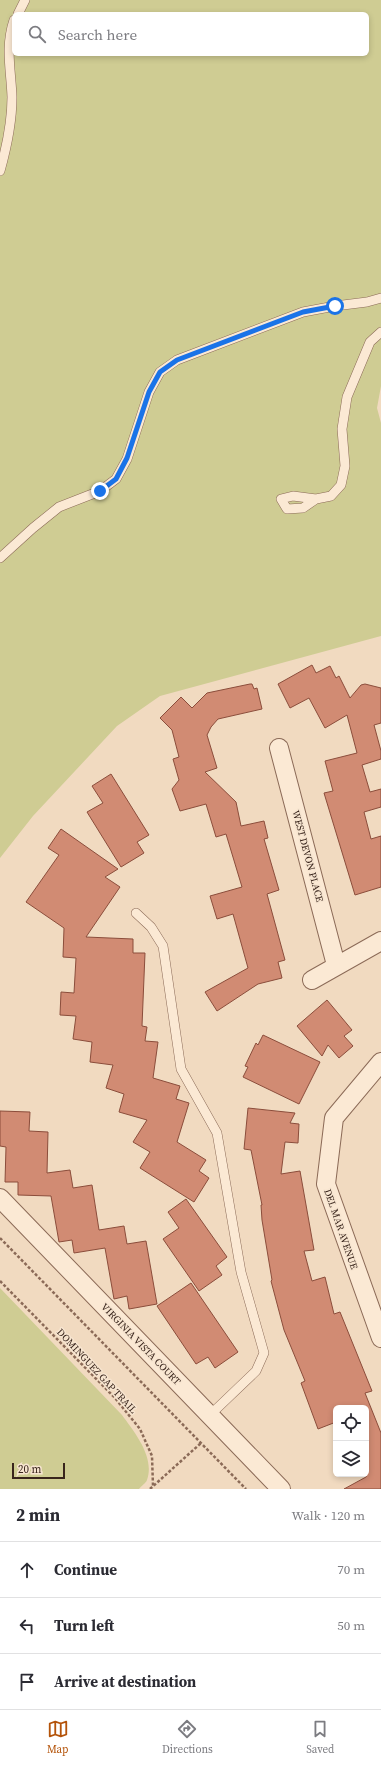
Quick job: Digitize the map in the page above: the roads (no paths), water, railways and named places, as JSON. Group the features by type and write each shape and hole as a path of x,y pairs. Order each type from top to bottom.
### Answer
{"street":[{"name":"WEST DEVON PLACE","path":"279,748 336,965"},
{"path":"312,980 336,965 381,941"},
{"name":"DEL MAR AVENUE","path":"381,1062 334,1118 326,1184 381,1338"},
{"name":"VIRGINIA VISTA COURT","path":"0,1198 281,1489"}],"lane":[{"path":"19,12 25,0"},
{"path":"0,171 10,131 12,97 8,45 12,28"},
{"path":"0,558 33,528 60,508 100,491 116,479 127,458 149,392 160,372 177,360 303,312 367,302 381,298"},
{"path":"316,499 331,496 341,485 345,466 342,429 347,397 370,342 381,332"},
{"path":"136,913 151,927 163,946 181,1069 217,1133 241,1272 264,1353 256,1371 210,1416"}]}
